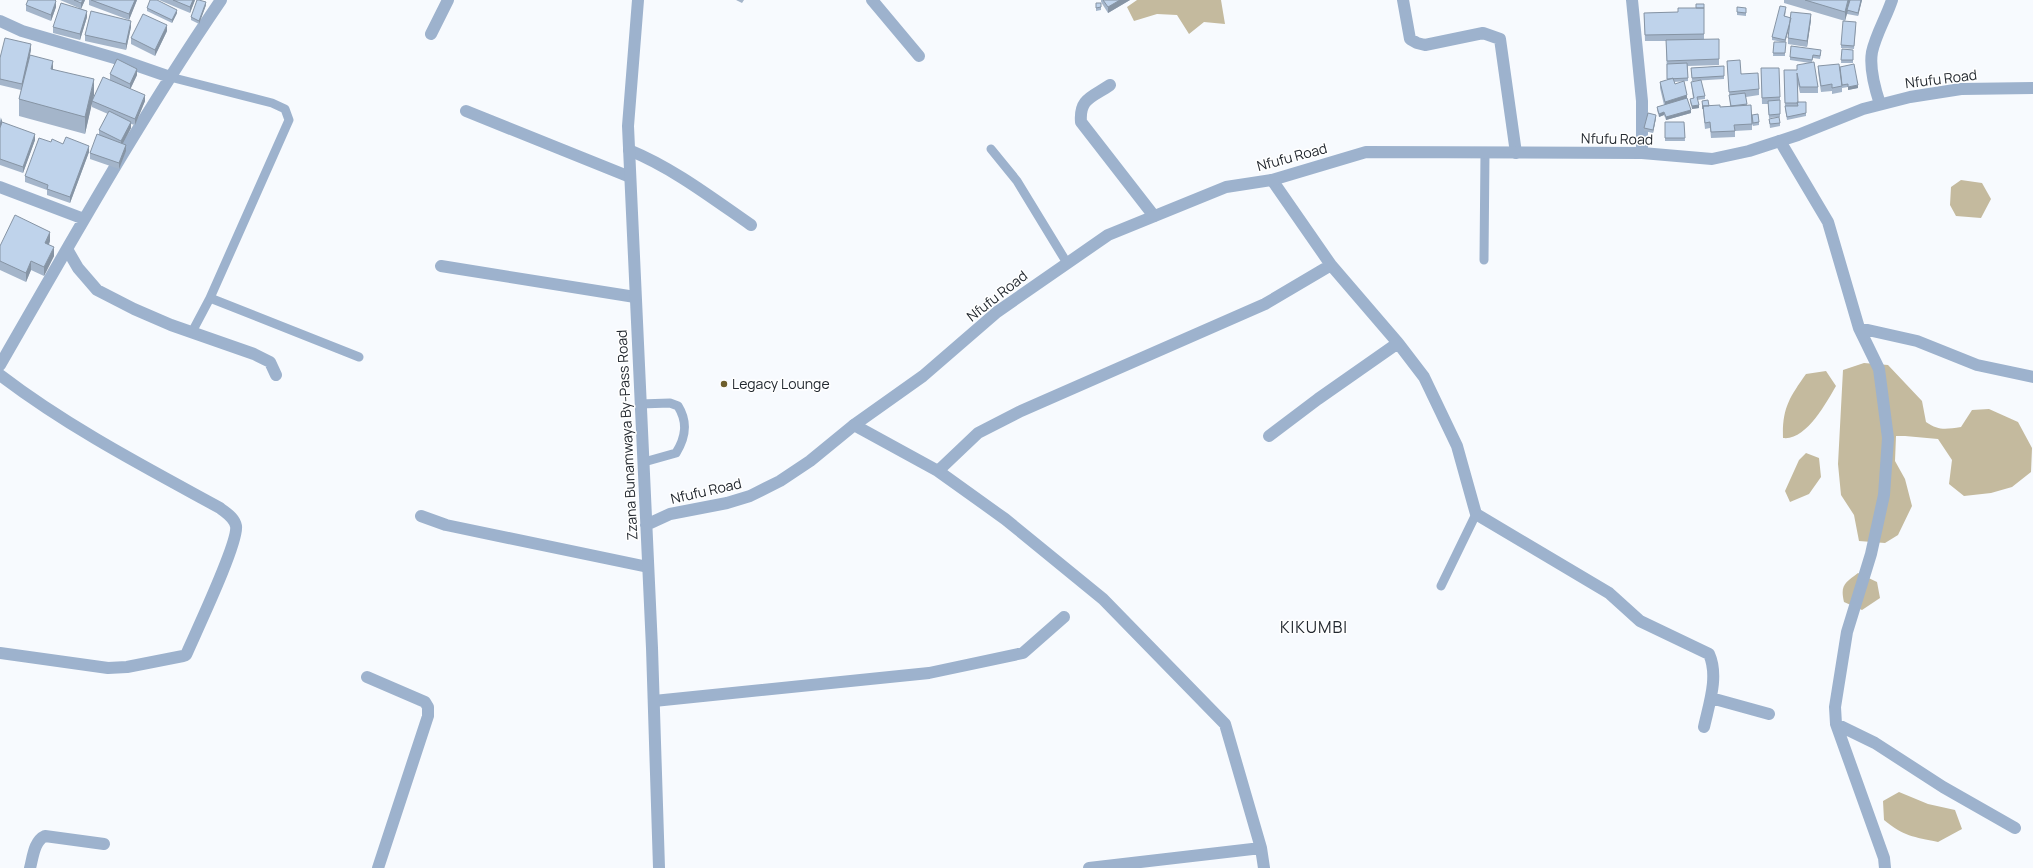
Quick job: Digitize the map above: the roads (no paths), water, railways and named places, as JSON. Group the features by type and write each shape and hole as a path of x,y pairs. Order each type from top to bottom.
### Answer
{"street":[{"path":"0,365 84,219 170,77 222,0"},
{"path":"431,34 448,0"},
{"name":"Zzana Bunamwaya By-Pass Road","path":"638,0 628,126 654,701 659,868"},
{"path":"872,0 919,56"},
{"path":"1403,0 1410,39 1416,43 1425,45 1483,33 1500,39 1516,153"},
{"path":"1632,0 1642,101 1642,154"},
{"path":"1880,104 1873,81 1872,54 1876,36 1892,0"},
{"path":"0,21 22,31 118,59 170,77"},
{"path":"1110,85 1084,102 1080,113 1081,122 1154,216"},
{"name":"Nfufu Road","path":"646,525 670,514 726,503 750,496 780,481 810,461 854,425 924,376 997,312 1067,263 1108,236 1226,187 1272,180 1366,152 1642,154 1712,159 1749,151 1780,141 1863,109 1910,97 1961,89 2033,88"},
{"path":"466,111 630,177"},
{"path":"1780,141 1828,222 1859,328 1879,369 1888,438 1884,495 1871,554 1847,632 1835,707 1836,724 1884,858 1885,868"},
{"path":"629,150 648,158 687,181 751,225"},
{"path":"1272,180 1331,265 1398,343 1424,378 1457,446 1476,514 1609,593 1640,621 1709,654 1714,664 1710,698 1704,727"},
{"path":"0,187 84,219"},
{"path":"67,249 78,268 97,290 134,309 254,354 270,362 276,375"},
{"path":"938,470 978,433 1021,411 1264,304 1331,265"},
{"path":"441,266 635,297"},
{"path":"1859,328 1917,342 1977,365 2033,378"},
{"path":"1269,436 1318,399 1398,343"},
{"path":"0,375 24,393 120,454 220,508 232,517 236,527 229,553 186,654 183,656 127,667 108,668 0,654"},
{"path":"854,425 938,470 1005,519 1104,599 1226,724 1261,848 1264,868"},
{"path":"421,516 446,524 648,567"},
{"path":"654,701 929,673 1023,653 1064,617"},
{"path":"367,677 424,702 428,707 428,716 378,868"},
{"path":"1710,698 1769,714"},
{"path":"1836,724 1875,743 1944,787 2015,828"},
{"path":"30,868 36,844 39,838 44,836 104,844"},
{"path":"1090,868 1261,848"}],"lane":[{"path":"170,77 272,103 285,109 289,120 210,298 192,332"},
{"path":"991,149 1017,181 1067,263"},
{"path":"1484,260 1485,152"},
{"path":"210,298 359,357"},
{"path":"640,404 670,403 678,406 684,415 685,429 683,442 676,453 644,462"},
{"path":"1441,586 1476,514"}],"place":[{"name":"Legacy Lounge","path":"724,384"}],"district":[{"name":"KIKUMBI","path":"1314,627"}]}
